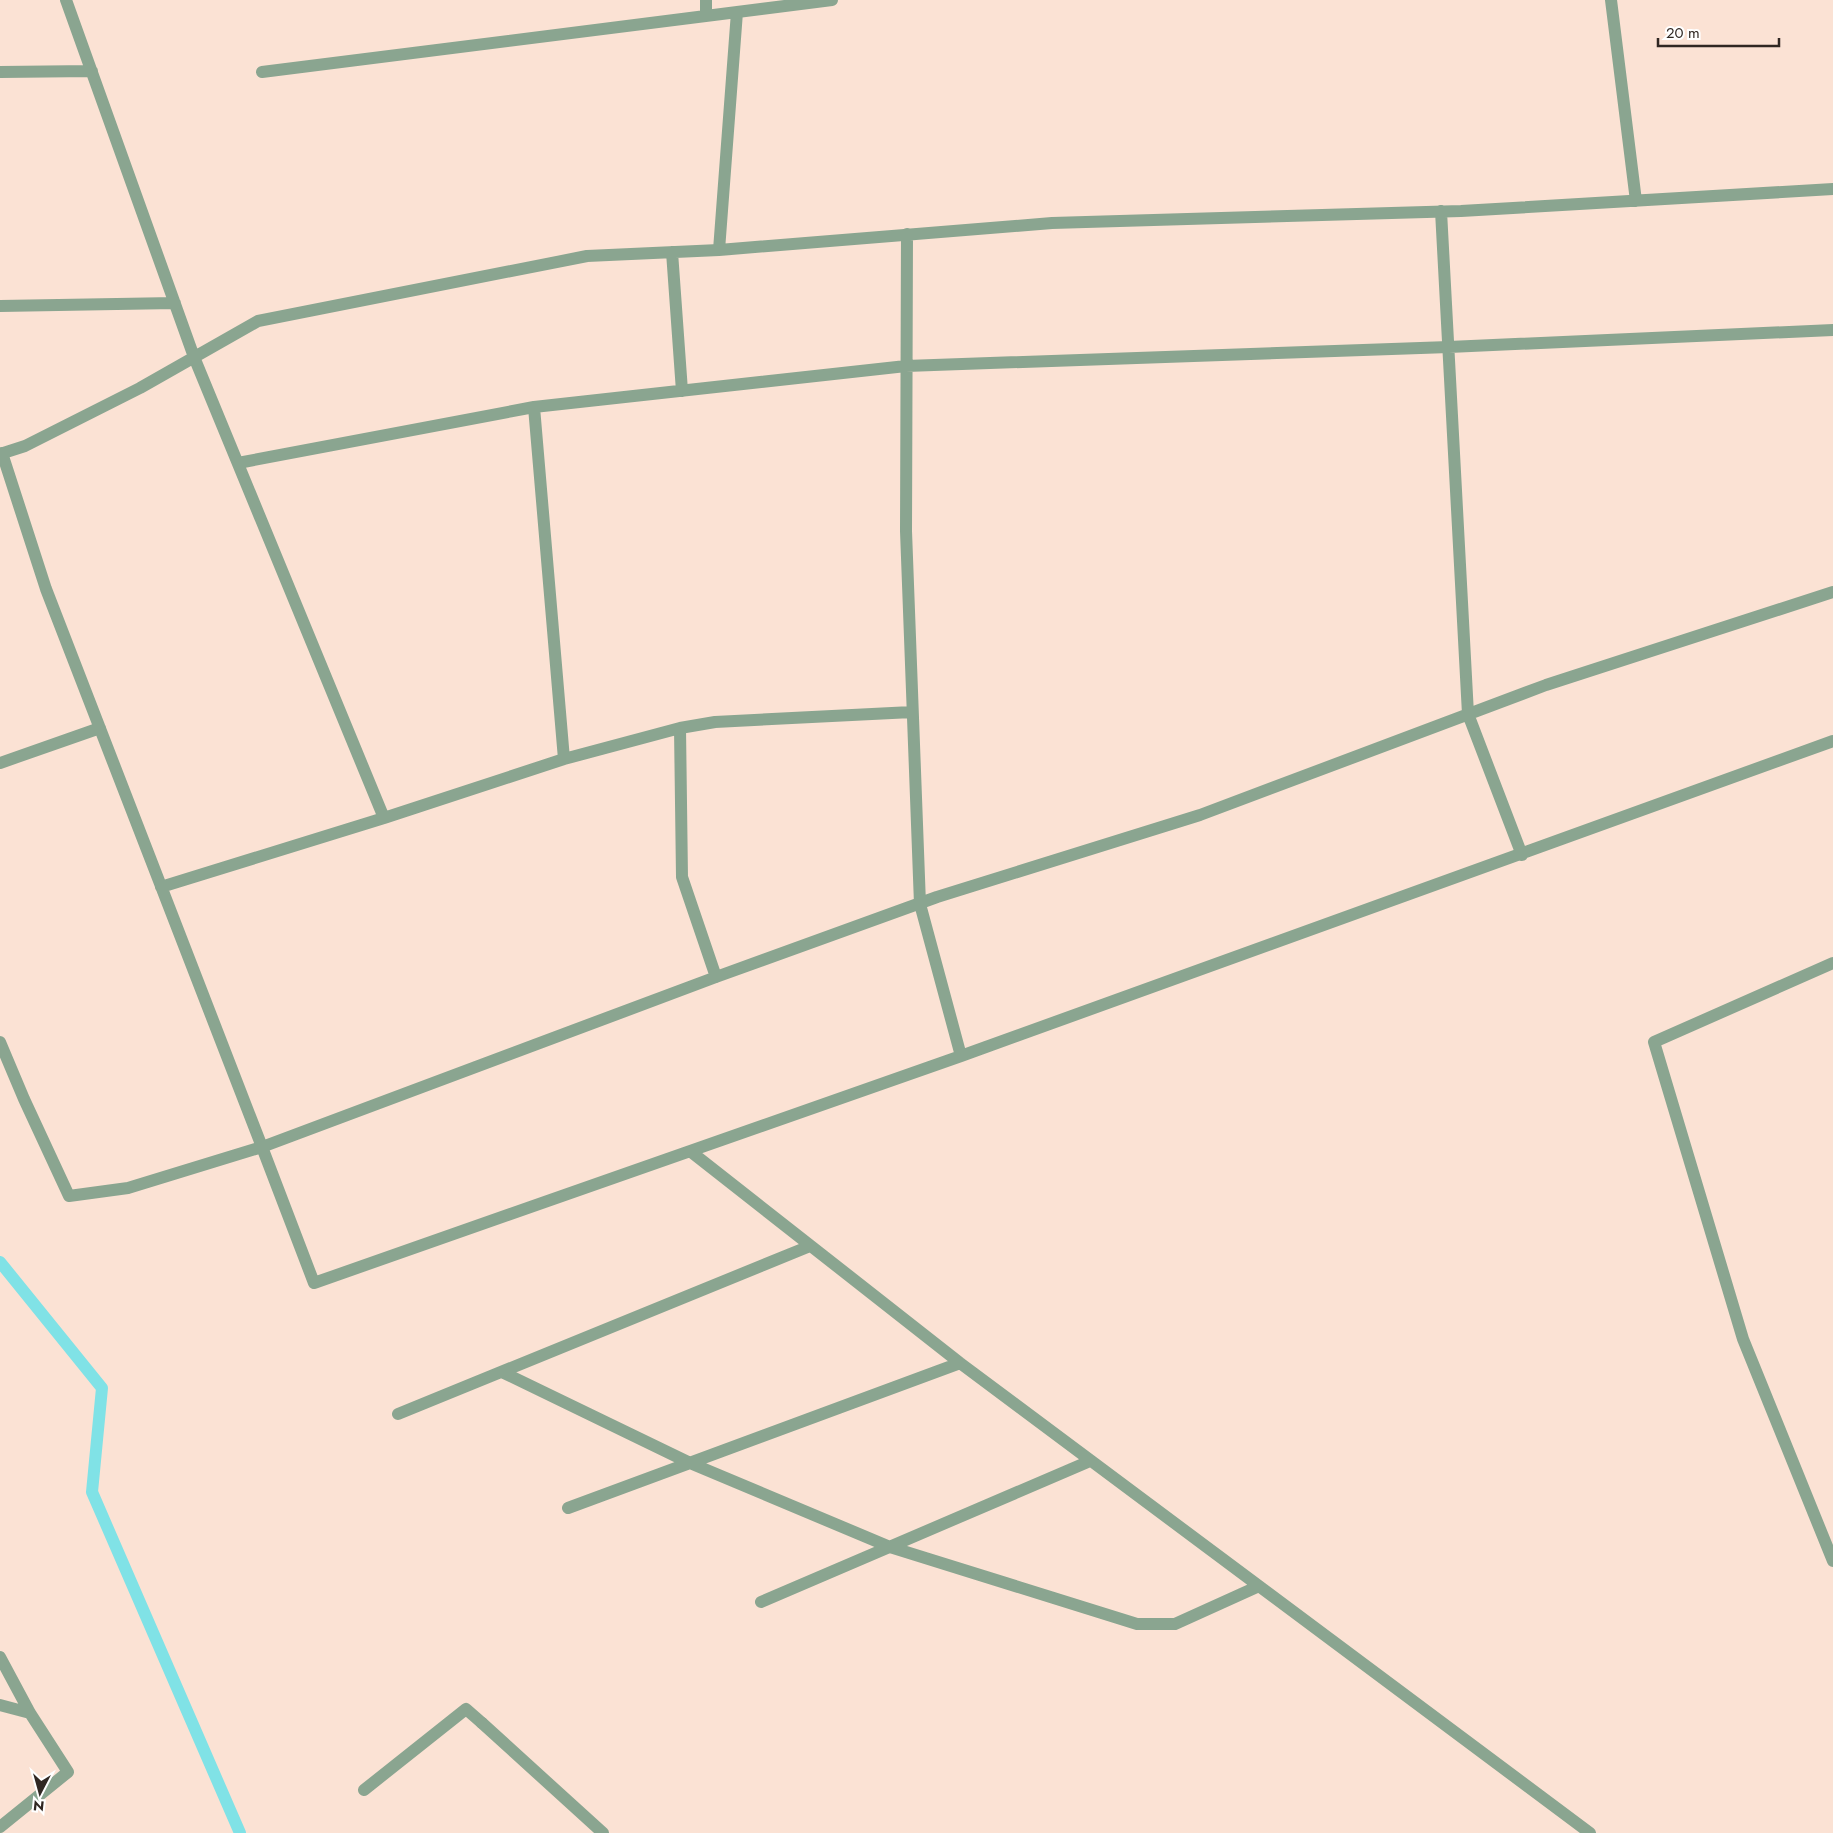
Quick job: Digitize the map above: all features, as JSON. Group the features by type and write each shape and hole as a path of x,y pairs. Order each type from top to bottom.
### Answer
{"street":[{"path":"66,0 194,357 384,818"},
{"path":"706,0 706,16"},
{"path":"262,72 832,0"},
{"path":"1611,0 1636,201"},
{"path":"719,250 737,12"},
{"path":"0,72 92,71"},
{"path":"1833,189 1441,211 1052,223 719,250 587,256 258,321 140,388 25,446 1,454 46,589 314,1283 961,1056 1522,855 1833,741"},
{"path":"1441,211 1468,714 1522,855"},
{"path":"906,234 906,531 920,904 961,1056"},
{"path":"672,252 682,391"},
{"path":"0,306 175,303"},
{"path":"238,463 534,407 906,366 1833,330"},
{"path":"534,407 564,759"},
{"path":"0,1042 69,1196 128,1188 262,1147 716,977 920,904 1200,815 1546,685 1833,592"},
{"path":"161,887 384,818 564,759 680,728 715,722 912,712"},
{"path":"0,763 100,728"},
{"path":"680,728 682,876 716,977"},
{"path":"1833,963 1654,1042 1743,1339 1833,1561"},
{"path":"690,1151 960,1363 1590,1833"},
{"path":"398,1414 810,1246"},
{"path":"568,1508 960,1363"},
{"path":"502,1372 690,1463 890,1547 1137,1624 1175,1624 1259,1586"},
{"path":"761,1602 1090,1461"},
{"path":"0,1657 30,1712 68,1772 0,1827"},
{"path":"0,1705 30,1712"},
{"path":"364,1790 466,1708 603,1833"}],"waterway":[{"path":"0,1262 102,1388 92,1492 240,1833"}]}
